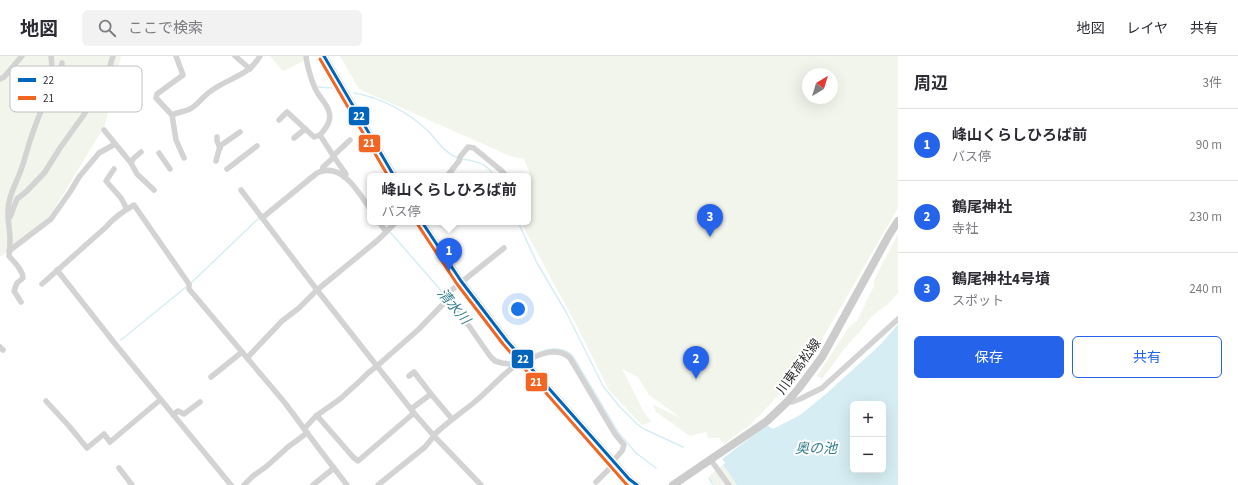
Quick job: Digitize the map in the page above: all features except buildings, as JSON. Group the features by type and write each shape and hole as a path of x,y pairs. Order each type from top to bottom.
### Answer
{"main road":[{"name":"川東高松線","path":"673,485 767,421 787,402 822,357 898,221"}],"street":[{"path":"13,66 22,56"},
{"path":"51,56 52,66"},
{"path":"110,66 113,56"},
{"path":"176,56 183,75 157,94 156,98 172,115 176,140 184,158"},
{"path":"235,56 250,69"},
{"path":"172,115 189,110 221,84 230,81 250,69 256,64 260,56"},
{"path":"279,120 288,112 314,138 320,135 329,125 330,121 328,107 316,92 306,56"},
{"path":"324,56 392,173"},
{"path":"0,79 10,70"},
{"path":"21,302 14,291 17,283 23,278 23,275 9,256 10,239 8,221 10,198 23,166 33,131 41,112"},
{"path":"8,221 17,199 45,172 85,112"},
{"path":"294,138 305,129"},
{"path":"104,130 131,163 137,174 154,190"},
{"path":"216,161 220,146 240,132"},
{"path":"320,135 345,175 367,205"},
{"path":"217,136 217,141 220,148"},
{"path":"262,218 322,169 350,140"},
{"path":"9,251 51,219 75,183 99,153 115,144"},
{"path":"227,169 257,146"},
{"path":"450,173 460,161 460,157 468,147 471,146 504,173"},
{"path":"131,163 141,152"},
{"path":"159,153 170,169"},
{"path":"114,169 106,181 128,208"},
{"path":"322,169 345,175"},
{"path":"241,190 317,290 413,411 434,436 481,485"},
{"path":"42,284 106,227 114,218 134,205 189,284 189,290 285,403 347,485"},
{"path":"382,225 388,230"},
{"path":"247,358 282,321 299,308 317,290 393,225"},
{"path":"424,225 461,281 521,363 631,482 637,485"},
{"path":"244,485 253,476 268,466 305,431 316,416 340,399 419,329 446,300 448,293 461,281 504,248"},
{"path":"58,270 116,345 230,485"},
{"path":"446,300 469,326 490,356 502,364 521,363 549,352 559,352 566,354 570,358 615,434 624,445 622,452 596,482"},
{"path":"787,402 800,399 822,388 898,319"},
{"path":"211,377 242,352"},
{"path":"378,485 425,447 452,419 521,363"},
{"path":"409,376 414,372 452,419"},
{"path":"316,416 358,461 431,394"},
{"path":"46,401 87,448 104,434 110,442 160,400"},
{"path":"173,415 178,411 184,414 200,402"},
{"path":"710,459 728,485"},
{"path":"119,468 132,485"},
{"path":"313,485 334,468"}],"shaded area":[{"path":"0,56 121,56 119,66 10,66 10,112 108,112 105,125 47,221 0,257"},
{"path":"270,56 305,56 306,60 283,71"},
{"path":"340,56 898,56 898,208 806,367 751,424 724,444 719,438 708,438 706,432 690,436 656,412 653,405 681,418 649,395 638,377 622,369 645,414 652,422 642,425 609,390 577,326 523,225 531,225 531,173 529,173 524,159 510,156 359,89"},
{"path":"898,234 898,293 888,304 872,316 844,349 822,379 817,376 849,327 857,321 874,286 874,280"},
{"path":"723,465 737,485 714,485 709,477"}],"water":[{"name":"奥の池","path":"898,324 898,485 737,485 723,465 725,463 722,459 767,425 773,429 800,415 827,393 881,344"}],"waterway":[{"path":"318,87 332,88"},
{"path":"354,93 374,98 404,112 429,132 445,150 458,158"},
{"path":"462,159 485,165 492,173"},
{"path":"191,283 260,217"},
{"name":"清水川","path":"384,225 387,229"},
{"path":"519,225 537,263 566,312 603,386 620,407 637,424 644,429 683,447"},
{"name":"清水川","path":"390,232 445,295"},
{"path":"121,340 186,287"},
{"name":"清水川","path":"449,299 469,322"},
{"name":"清水川","path":"533,355 553,349 563,350 572,355 618,432 636,453 656,468"},
{"path":"709,478 713,485"}],"transit line":[{"name":"22","path":"324,56 392,173"},
{"name":"21","path":"320,59 386,173"},
{"name":"21","path":"418,225 457,284 503,344 627,485"},
{"name":"22","path":"424,225 461,281 507,341 629,479 637,485"}],"place":[{"name":"鶴尾神社4号墳","path":"710,237"},
{"name":"峰山くらしひろば前","path":"449,271"},
{"name":"鶴尾神社","path":"696,379"}]}
